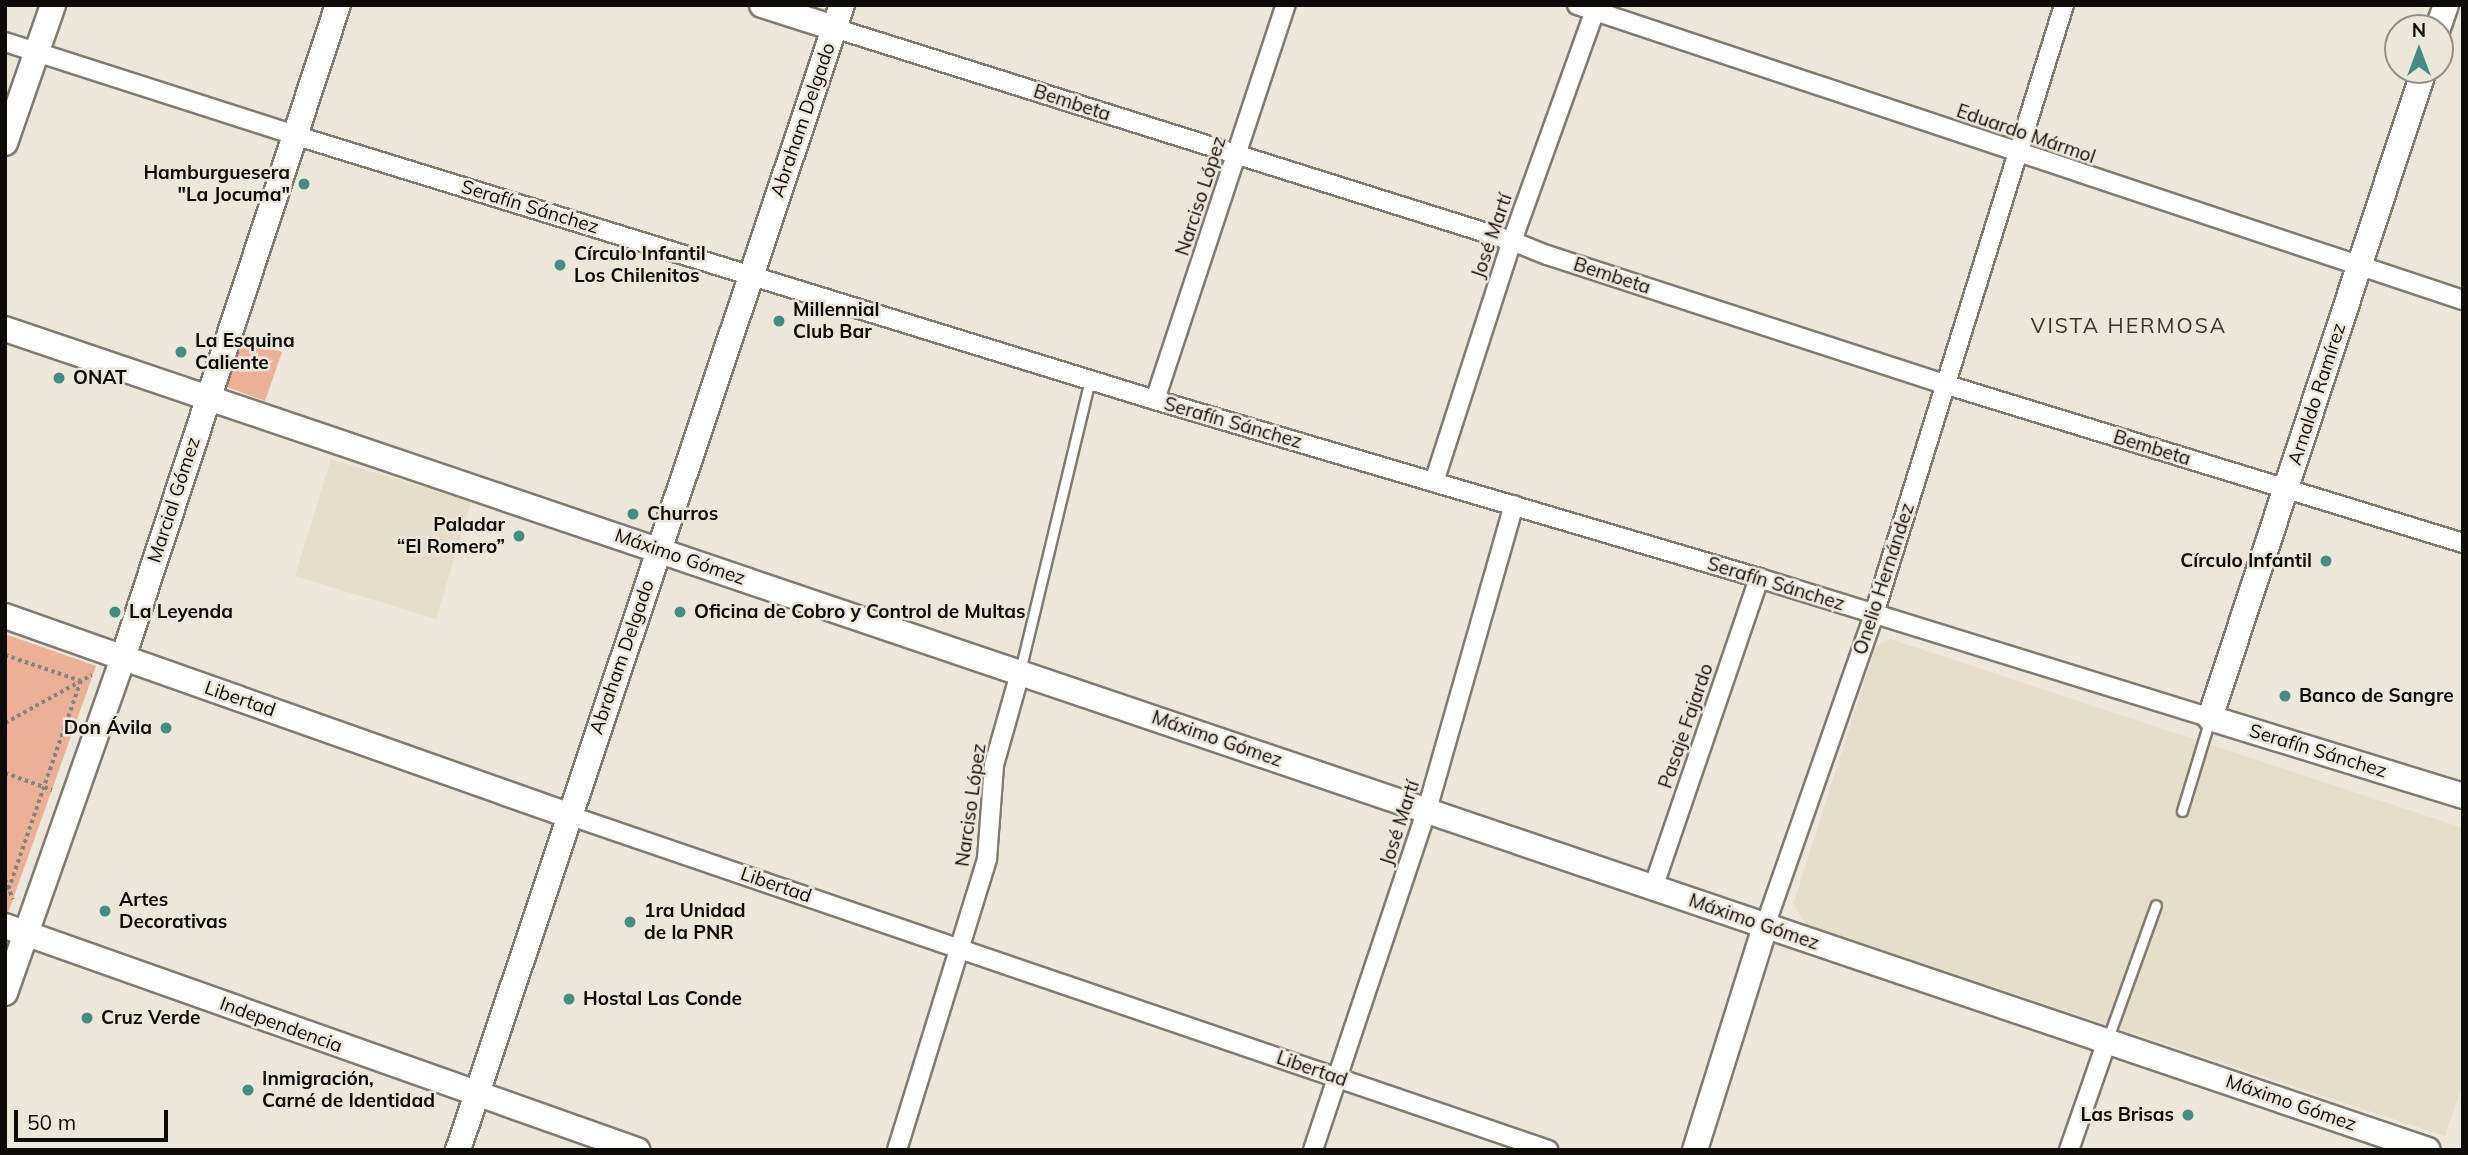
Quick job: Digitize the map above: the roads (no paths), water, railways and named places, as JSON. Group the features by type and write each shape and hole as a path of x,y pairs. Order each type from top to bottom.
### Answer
{"main road":[{"path":"5,143 53,5"},
{"name":"Marcial Gómez","path":"5,993 16,930 74,798 123,658 206,398 338,5"},
{"name":"Bembeta","path":"762,5 838,17"},
{"name":"Abraham Delgado","path":"458,1150 838,17"},
{"name":"Arnaldo Ramírez","path":"2210,718 2419,84"},
{"name":"Máximo Gómez","path":"5,329 2428,1150"},
{"name":"Libertad","path":"5,616 569,815"},
{"name":"Serafín Sánchez","path":"2210,718 2463,796"},
{"name":"Onelio Hernández","path":"1695,1150 1765,926"},
{"name":"Independencia","path":"16,930 637,1150"}],"street":[{"name":"Narciso López","path":"1155,400 1286,5"},
{"name":"Eduardo Mármol","path":"1577,5 1596,8 2018,153 2463,300"},
{"name":"Onelio Hernández","path":"1765,926 1874,614 2064,5"},
{"name":"José Martí","path":"1434,482 1512,241 1596,8"},
{"name":"Bembeta","path":"838,17 1237,156 1512,241 1547,256 1944,384 2463,544"},
{"name":"Serafín Sánchez","path":"5,42 294,135 1155,400 1759,578 2210,718"},
{"name":"José Martí","path":"1313,1150 1427,810 1514,505"},
{"name":"Pasaje Fajardo","path":"1653,888 1759,578"},
{"name":"Narciso López","path":"897,1150 987,859 994,765 1020,673"},
{"name":"Libertad","path":"569,815 1548,1150"},
{"path":"2069,1150 2107,1041"}],"lane":[{"name":"Narciso López","path":"1020,673 1090,380"},
{"path":"2182,811 2210,718"},
{"path":"2107,1041 2156,905"}],"place":[{"name":"Hamburguesera \"La Jocuma\"","path":"304,184"},
{"name":"Círculo Infantil Los Chilenitos","path":"560,265"},
{"name":"Millennial Club Bar","path":"779,321"},
{"name":"La Esquina Caliente","path":"181,352"},
{"name":"ONAT","path":"59,378"},
{"name":"Churros","path":"633,514"},
{"name":"Paladar “El Romero”","path":"519,536"},
{"name":"Círculo Infantil","path":"2326,561"},
{"name":"La Leyenda","path":"115,612"},
{"name":"Oficina de Cobro y Control de Multas","path":"680,612"},
{"name":"Banco de Sangre","path":"2285,696"},
{"name":"Don Ávila","path":"166,728"},
{"name":"Artes Decorativas","path":"105,911"},
{"name":"1ra Unidad de la PNR","path":"630,922"},
{"name":"Hostal Las Conde","path":"569,999"},
{"name":"Cruz Verde","path":"87,1018"},
{"name":"Inmigración, Carné de Identidad","path":"248,1090"},
{"name":"Las Brisas","path":"2188,1115"}],"district":[{"name":"VISTA HERMOSA","path":"2129,325"}]}
